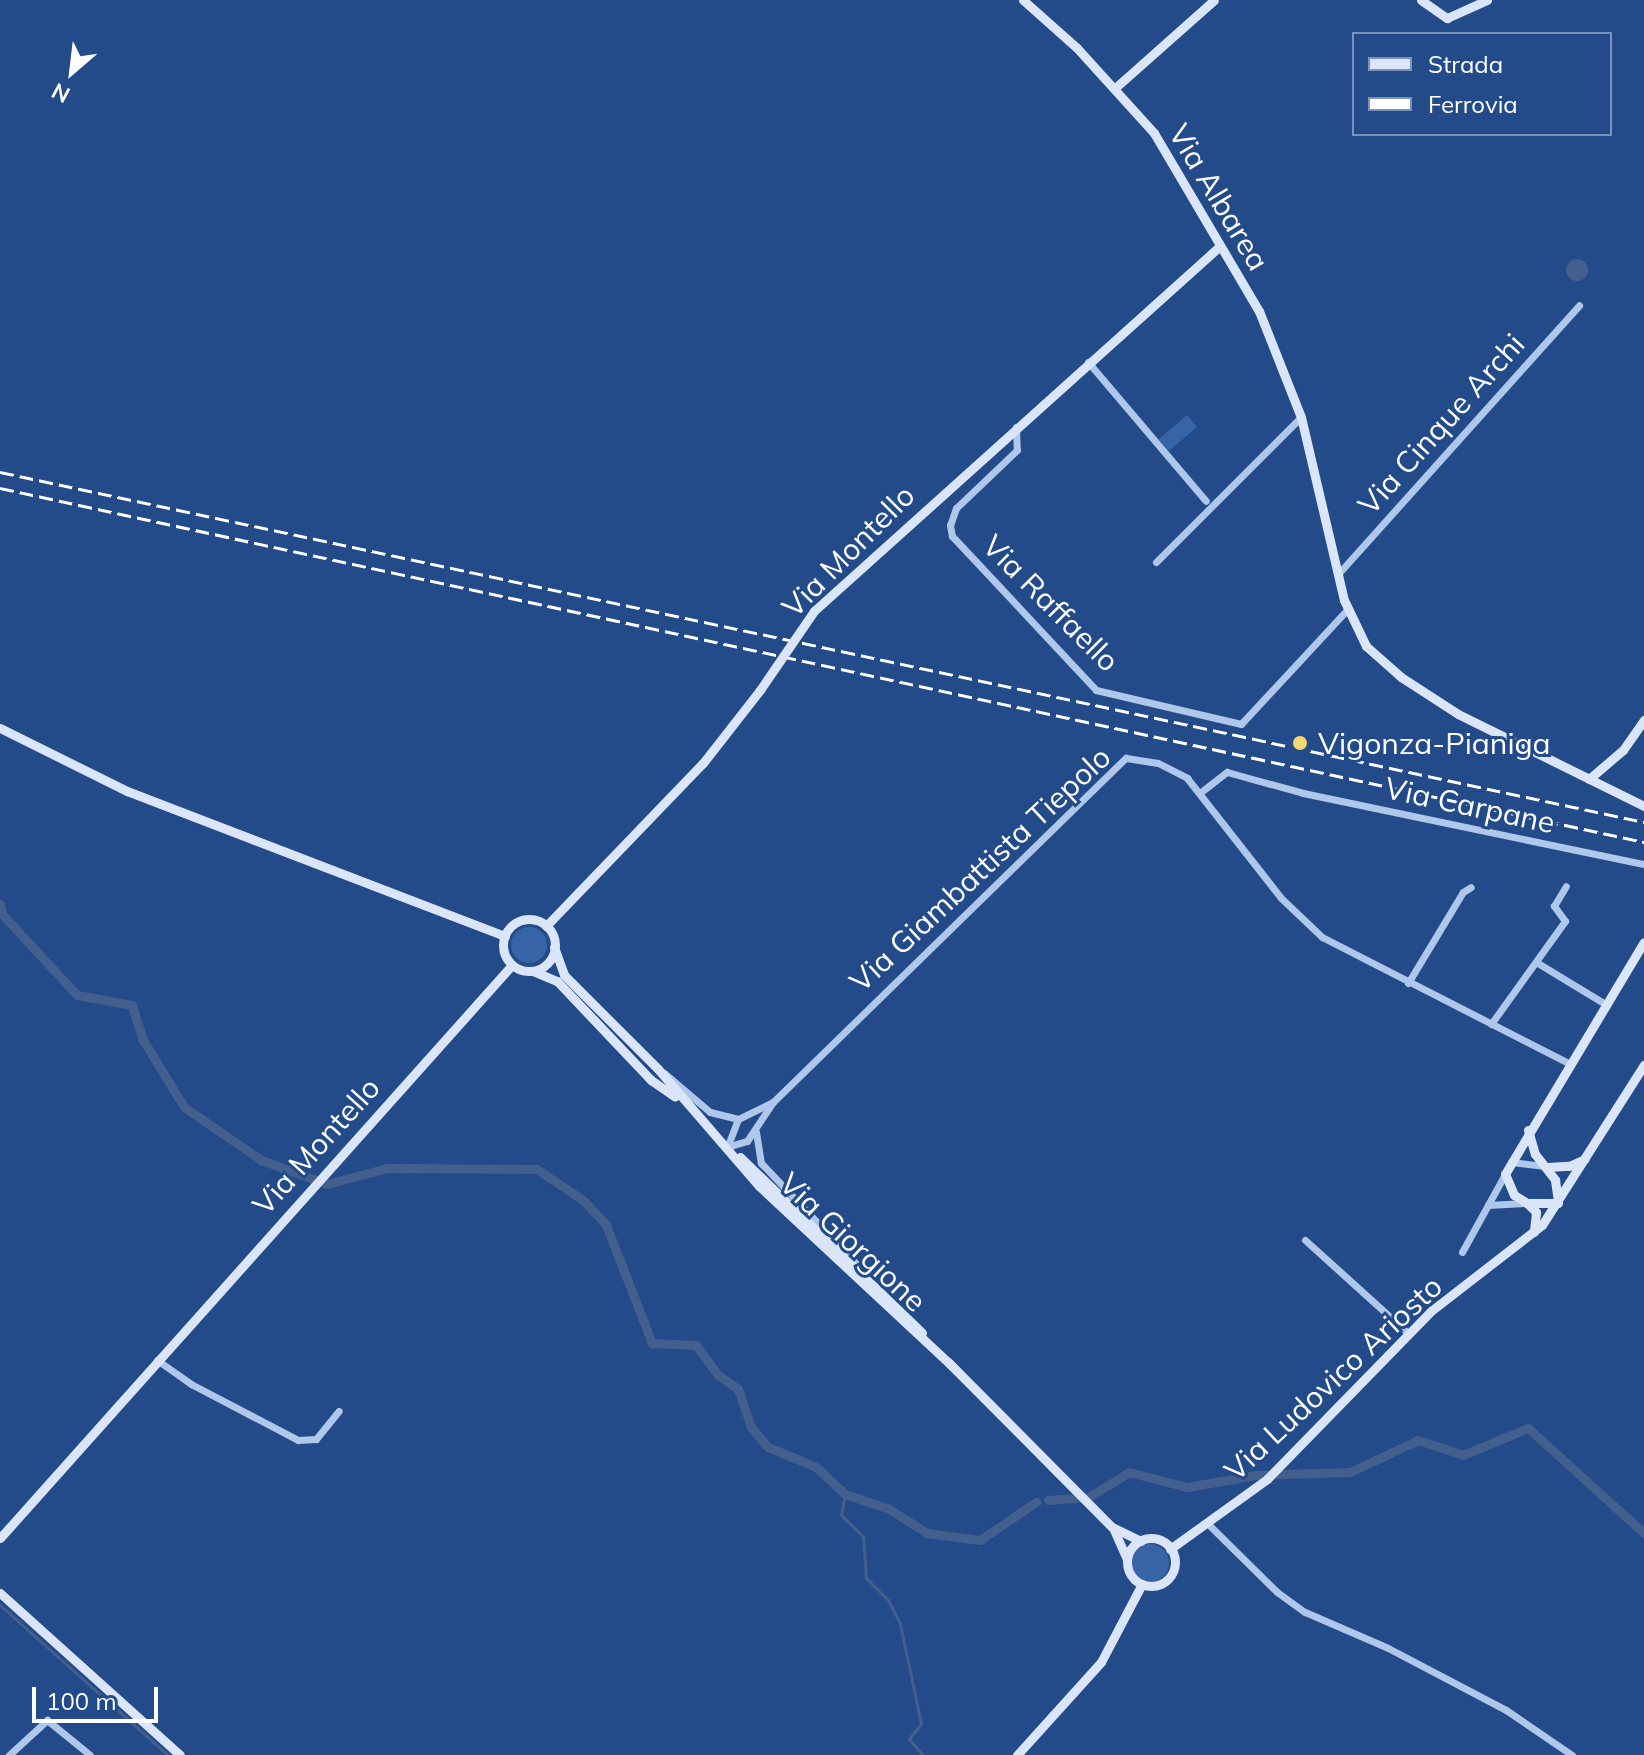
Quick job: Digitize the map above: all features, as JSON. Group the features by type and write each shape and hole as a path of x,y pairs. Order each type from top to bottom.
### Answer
{"street":[{"name":"Via Albarea","path":"1023,0 1115,88 1175,162 1273,340 1301,417 1347,610 1366,646 1401,677 1458,714 1644,806"},
{"path":"1115,88 1214,0"},
{"path":"1421,0 1447,18 1487,0"},
{"name":"Via Montello","path":"546,926 703,763 760,690 814,611 1220,246"},
{"name":"Via Cinque Archi","path":"1338,574 1579,305"},
{"path":"1088,362 1206,501"},
{"path":"1156,562 1301,417"},
{"name":"Via Raffaello","path":"1016,427 1017,450 956,508 950,525 952,536 1096,690 1241,724 1253,718 1310,644 1347,610"},
{"path":"1589,779 1623,750 1644,720"},
{"path":"0,728 127,791 505,936"},
{"name":"Via Giambattista Tiepolo","path":"756,1132 773,1102 1126,758 1173,769 1201,792 1281,898 1308,926 1408,983 1568,1063"},
{"name":"Via Carpane","path":"1201,792 1227,772 1305,794 1644,864"},
{"path":"1491,1024 1566,920 1554,906 1566,886"},
{"path":"1408,983 1463,892 1471,887"},
{"path":"520,921 546,926 554,947 546,964 533,971 512,965 504,952 505,936 520,921"},
{"name":"Via Ludovico Ariosto","path":"1462,1252 1528,1130 1644,942"},
{"name":"Via Giorgione","path":"554,947 564,975 658,1069 685,1105 783,1210 952,1366"},
{"path":"1536,962 1605,1004"},
{"name":"Via Montello","path":"0,1538 512,965"},
{"name":"Via Giorgione","path":"533,971 557,981 651,1080 685,1105"},
{"name":"Via Ludovico Ariosto","path":"1170,1549 1267,1479 1409,1334 1534,1232 1558,1203 1644,1065"},
{"path":"658,1069 710,1112 738,1119 727,1147"},
{"name":"Via Giambattista Tiepolo","path":"738,1119 773,1102"},
{"path":"1488,1205 1558,1203 1555,1180 1529,1143 1528,1130"},
{"path":"727,1147 756,1132"},
{"name":"Via Giorgione","path":"756,1132 761,1163 871,1282"},
{"name":"Via Giorgione","path":"727,1147 768,1178 1112,1527 1141,1541"},
{"path":"1511,1162 1569,1166 1585,1159"},
{"path":"1505,1174 1514,1195 1536,1212 1534,1232"},
{"path":"1305,1240 1409,1334"},
{"path":"157,1360 191,1384 298,1440 316,1439 339,1411"},
{"path":"1208,1524 1277,1592 1305,1612 1506,1710 1572,1755"},
{"name":"Via Giorgione","path":"1112,1527 1127,1559"},
{"path":"1157,1539 1170,1549 1174,1564 1169,1577 1156,1586 1142,1584 1130,1574 1127,1559 1141,1541 1157,1539"},
{"path":"1017,1755 1101,1662 1142,1584"},
{"path":"0,1593 180,1755"},
{"path":"9,1755 47,1720 90,1755"}],"shaded area":[{"path":"1577,259 1585,262 1588,270 1585,278 1577,281 1569,278 1566,270 1569,262"},
{"path":"1187,415 1197,427 1169,451 1159,439"},
{"path":"529,927 542,932 547,945 542,958 529,963 516,958 511,945 516,932"},
{"path":"1150,1544 1163,1550 1169,1563 1163,1576 1150,1582 1137,1576 1131,1563 1137,1550"}],"waterway":[{"path":"0,904 2,914 77,995 132,1005 143,1040 184,1107 261,1160 327,1184 387,1168 537,1169 584,1201 606,1225 652,1343 696,1345 718,1375 738,1389 751,1427 768,1447 816,1467 845,1494 889,1509 927,1533 980,1540 1036,1502"},
{"path":"1048,1500 1089,1497 1129,1472 1187,1487 1256,1475 1350,1472 1418,1440 1463,1455 1528,1428 1644,1533"},
{"path":"845,1494 841,1515 863,1536 866,1578 888,1600 900,1624 921,1724 909,1739 923,1755"},
{"path":"0,1605 168,1755"}],"railway":[{"path":"0,472 1644,822"},
{"path":"0,488 1644,842"}],"place":[{"name":"Vigonza-Pianiga","path":"1300,743"}]}
